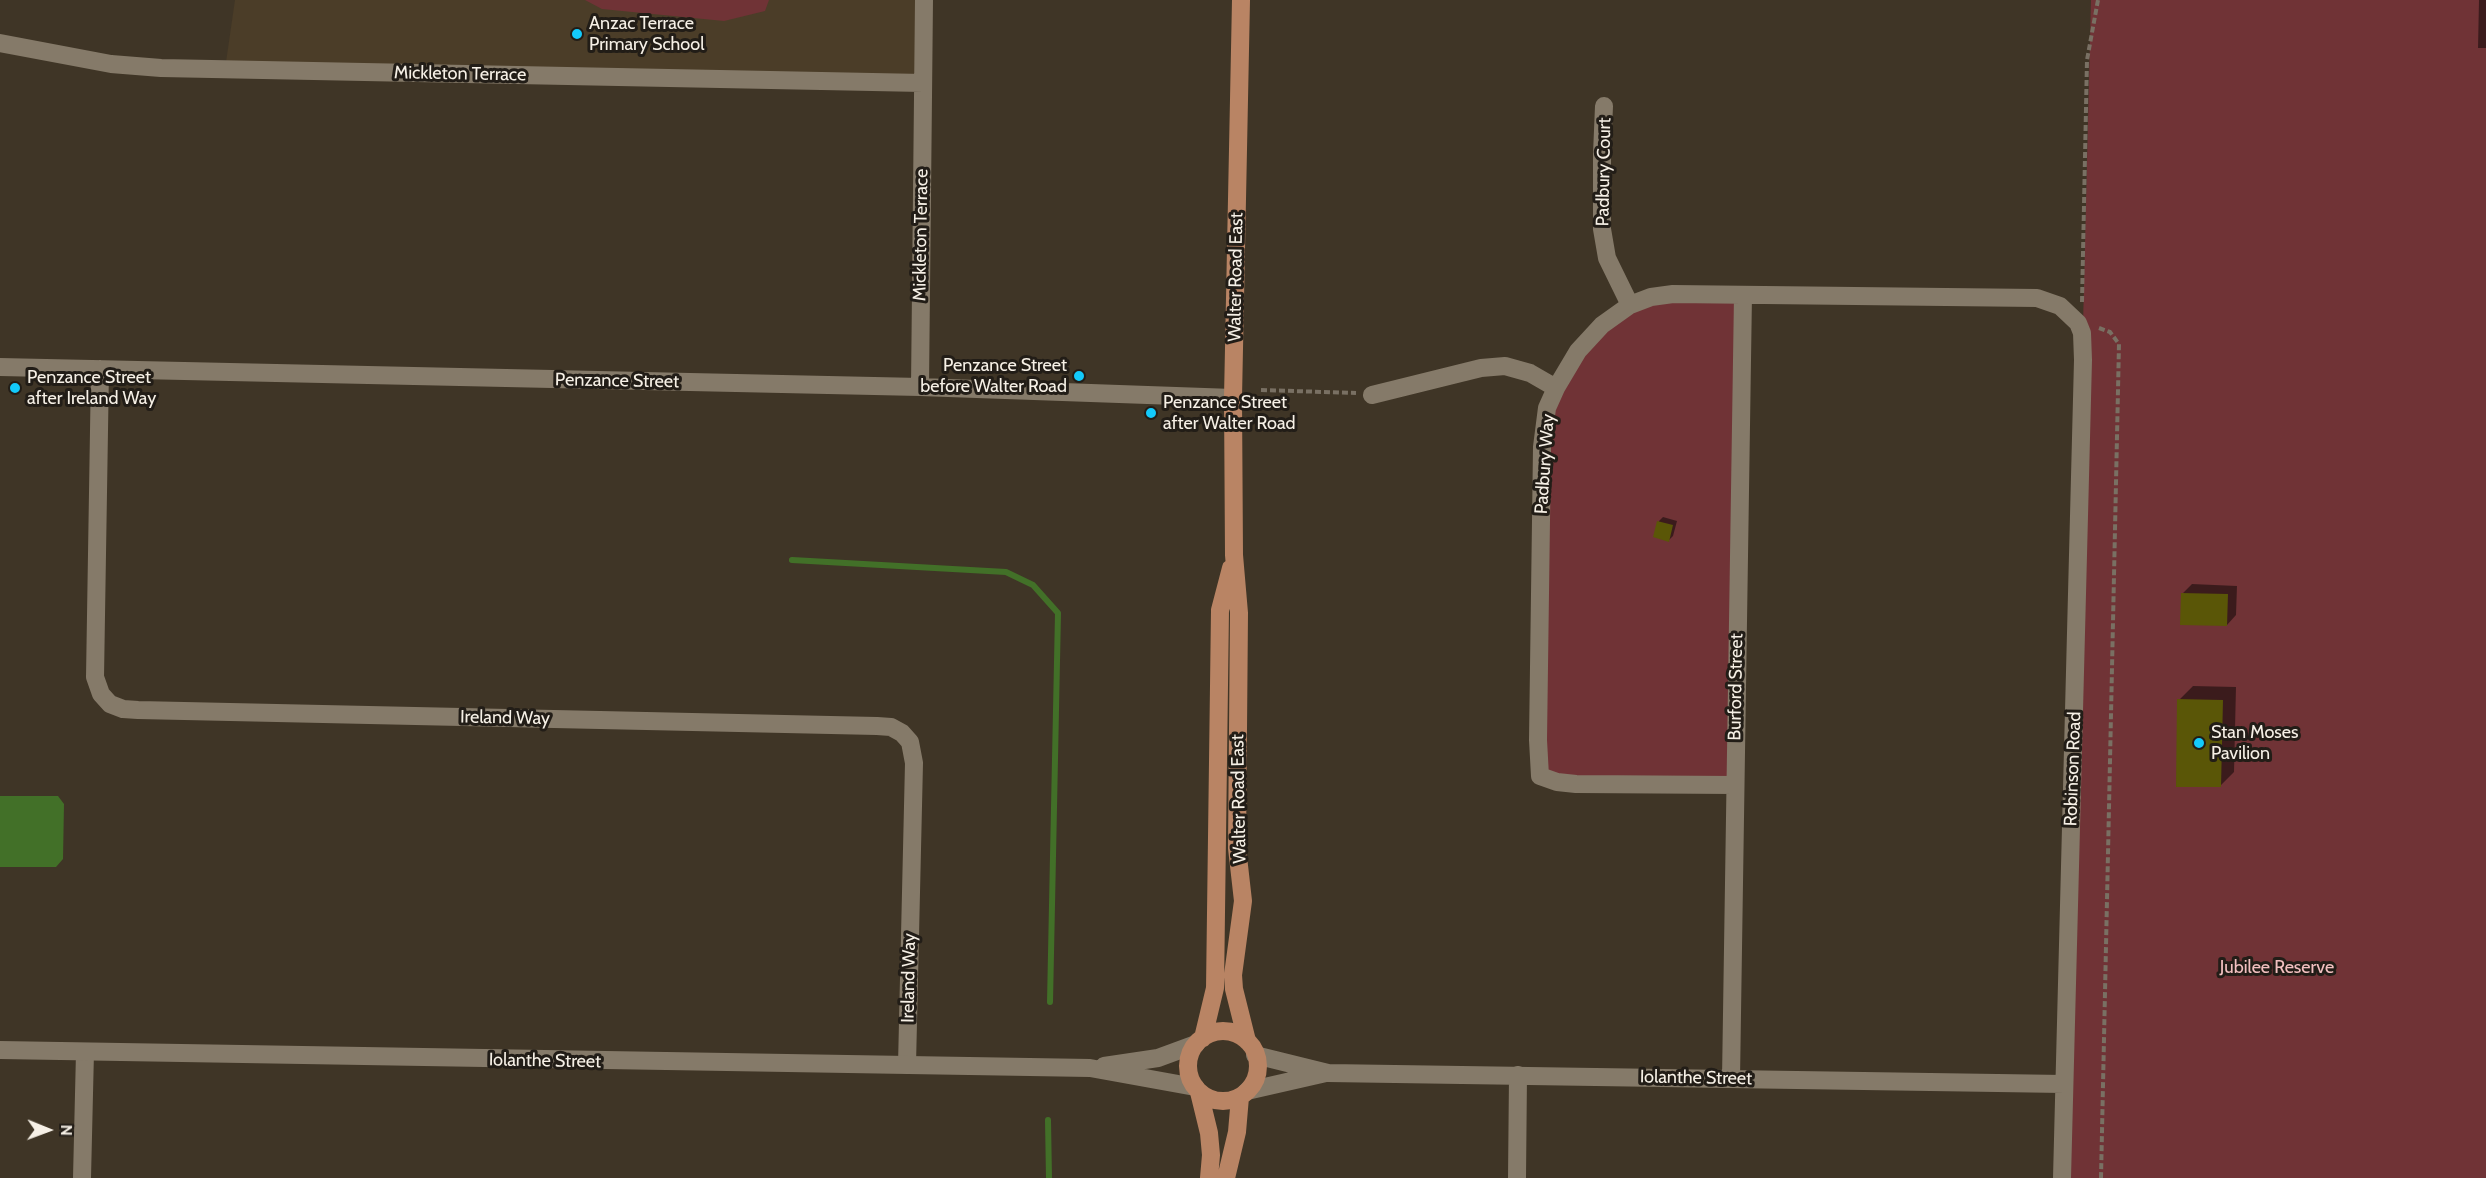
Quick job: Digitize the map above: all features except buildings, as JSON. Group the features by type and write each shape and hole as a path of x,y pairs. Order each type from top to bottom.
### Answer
{"main road":[{"name":"Walter Road East","path":"1241,0 1233,398 1234,555 1239,613 1237,848 1242,908 1234,982 1251,1048"},
{"name":"Walter Road East","path":"1200,1041 1215,988 1220,610 1234,555"},
{"path":"1209,1178 1211,1155 1209,1133 1189,1064 1191,1053 1200,1041 1215,1031 1226,1030 1238,1033 1251,1048 1258,1063 1257,1073 1244,1094 1226,1178"},
{"path":"1197,1090 1215,1099 1224,1100 1244,1094"}],"street":[{"name":"Mickleton Terrace","path":"920,387 924,0"},
{"name":"Mickleton Terrace","path":"0,43 111,64 161,68 923,83"},
{"name":"Padbury Court","path":"1605,106 1602,154 1602,229 1607,258 1630,305"},
{"name":"Padbury Way","path":"1735,784 1576,784 1557,782 1540,776 1538,740 1542,447 1547,408 1556,388 1586,342 1602,325 1630,305 1651,297 1673,294 2037,298 2060,306 2078,323"},
{"name":"Burford Street","path":"1731,1078 1743,295"},
{"name":"Robinson Road","path":"2062,1178 2083,360 2082,333 2078,323"},
{"path":"1372,395 1481,368 1505,366 1530,373 1556,388"},
{"name":"Penzance Street","path":"0,367 920,387 1233,398"},
{"name":"Ireland Way","path":"100,369 95,677 101,694 110,704 123,709 138,710 877,726 891,727 902,733 910,741 914,763 907,1065"},
{"name":"Iolanthe Street","path":"0,1050 1090,1068 1158,1058 1200,1041"},
{"name":"Iolanthe Street","path":"1251,1048 1328,1073"},
{"path":"82,1178 85,1052"},
{"name":"Iolanthe Street","path":"1090,1068 1197,1090"},
{"name":"Iolanthe Street","path":"1244,1094 1328,1073 2064,1083"},
{"path":"1517,1178 1518,1075"}],"path":[{"path":"2098,0 2087,60 2083,285 2078,323 2087,323 2110,332 2119,344 2101,1178"},
{"path":"1261,390 1372,395"}],"shaded area":[{"name":"Anzac Terrace Primary School","path":"235,0 924,0 923,83 225,69"},
{"path":"0,796 58,796 64,804 63,859 56,867 0,867"}],"green space":[{"path":"585,0 769,0 765,11 724,21 602,9"},
{"name":"Jubilee Reserve","path":"2091,0 2486,0 2486,1178 2062,1178"},
{"path":"1743,295 1735,785 1557,782 1538,759 1542,447 1556,388 1630,305"}],"waterway":[{"path":"792,560 1006,572 1033,585 1058,613 1050,1002"},
{"path":"1048,1120 1049,1178"}],"place":[{"name":"Anzac Terrace Primary School","path":"577,34"},
{"name":"Penzance Street before Walter Road","path":"1079,376"},
{"name":"Penzance Street after Ireland Way","path":"15,388"},
{"name":"Penzance Street after Walter Road","path":"1151,413"},
{"name":"Stan Moses Pavilion","path":"2199,743"}]}
